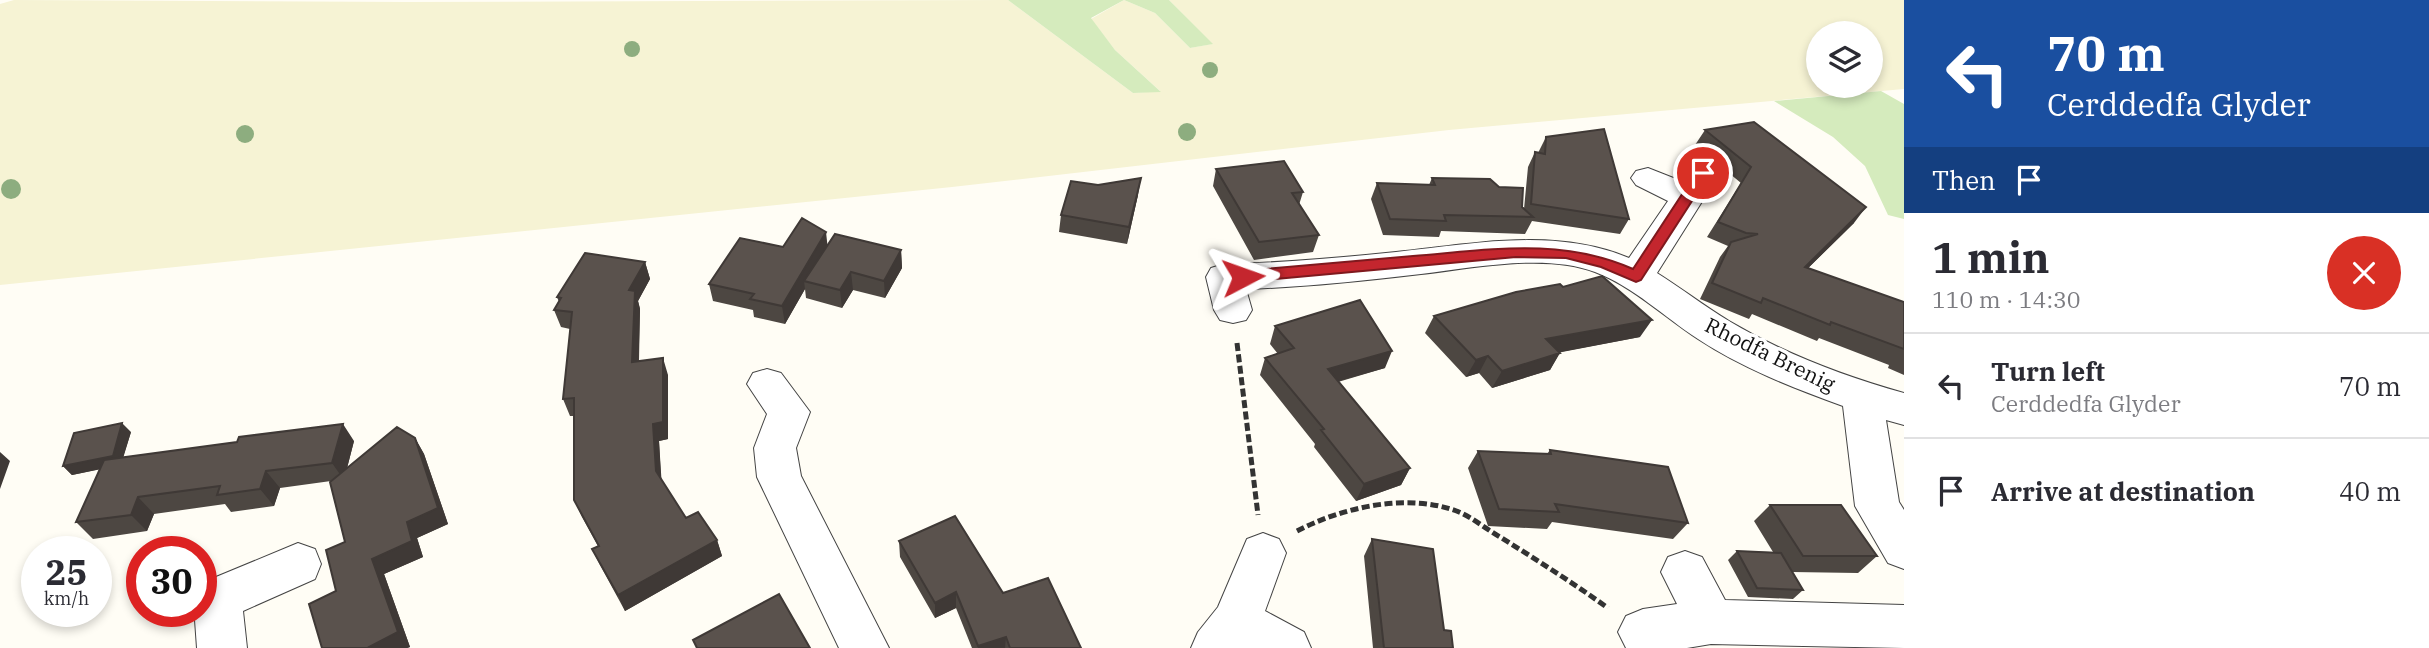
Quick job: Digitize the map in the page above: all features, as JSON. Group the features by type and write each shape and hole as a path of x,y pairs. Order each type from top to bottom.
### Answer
{"street":[{"path":"1636,276 1695,185 1647,178"},
{"name":"Rhodfa Brenig","path":"1233,310 1224,277 1390,265 1516,252 1566,253 1605,262 1636,276 1725,337 1797,372 1862,397 1904,409"},
{"path":"767,384 789,412 775,448 779,477 864,648"},
{"path":"1862,397 1877,506 1904,549"},
{"path":"1263,553 1226,634 1286,648"},
{"path":"217,597 298,564"},
{"path":"1685,572 1711,622"},
{"path":"1643,632 1711,622 1904,628"},
{"path":"217,627 222,648"}],"path":[{"path":"1233,310 1263,553 1314,520 1362,509 1421,504 1457,511 1542,563 1643,632"}],"shaded area":[{"path":"14,0 1008,0 1133,93 1160,91 1115,50 1091,19 1124,0 1155,13 1190,48 1212,44 1169,0 1904,0 1904,89 1883,91 1883,21 1806,21 1806,98 1449,130 952,187 0,285 0,4"}],"green space":[{"path":"1008,0 1124,0 1091,18 1115,50 1161,92 1133,93"},
{"path":"1124,0 1169,0 1213,44 1190,48 1155,13"},
{"path":"1883,92 1904,104 1904,219 1888,215 1865,166 1833,137 1774,101 1806,98 1883,98"}],"building":[{"path":"1754,122 1866,207 1805,267 1904,302 1904,349 1831,322 1830,325 1763,298 1761,303 1712,283 1731,242 1758,234 1746,233 1718,222 1751,167 1705,130"},
{"path":"1604,129 1629,219 1531,204 1535,152 1545,154 1546,137"},
{"path":"1284,161 1303,192 1292,193 1319,235 1259,242 1216,169"},
{"path":"1141,178 1129,227 1061,215 1071,181 1098,185"},
{"path":"1432,178 1490,179 1499,187 1523,188 1522,207 1533,217 1444,215 1446,221 1390,219 1377,183 1435,185"},
{"path":"802,218 826,232 782,306 750,299 754,294 709,284 740,238 783,247"},
{"path":"835,234 901,250 884,281 851,272 840,290 804,281"},
{"path":"585,253 645,262 629,290 635,291 632,362 663,358 663,422 653,424 656,471 686,518 698,512 717,540 618,595 592,549 599,546 574,500 574,398 563,399 572,312 554,310 561,298 557,297"},
{"path":"1602,276 1652,320 1546,339 1560,353 1502,371 1488,356 1476,360 1434,316 1516,292 1560,284 1563,287"},
{"path":"1360,300 1392,351 1328,369 1410,468 1364,484 1321,430 1324,429 1265,358 1294,348 1275,326"},
{"path":"122,423 113,456 63,466 74,433"},
{"path":"343,424 332,463 266,471 260,489 217,495 220,486 138,497 131,515 76,522 104,460 237,442 239,437"},
{"path":"397,427 415,438 438,508 407,522 412,541 372,559 398,632 370,648 322,648 309,604 336,591 326,550 345,542 330,482"},
{"path":"1550,450 1668,467 1688,523 1555,504 1559,512 1499,509 1478,451 1551,454"},
{"path":"1770,505 1841,505 1877,556 1803,556"},
{"path":"955,516 1003,593 1048,578 1081,648 1010,648 1006,637 978,646 956,592 935,603 899,541"},
{"path":"1372,539 1433,549 1444,630 1451,631 1453,648 1384,648"},
{"path":"1737,551 1781,553 1803,590 1757,588"},
{"path":"779,594 810,648 697,648 693,640"}],"route":[{"path":"1243,277 1516,252 1566,253 1605,262 1636,276 1703,173"}]}
